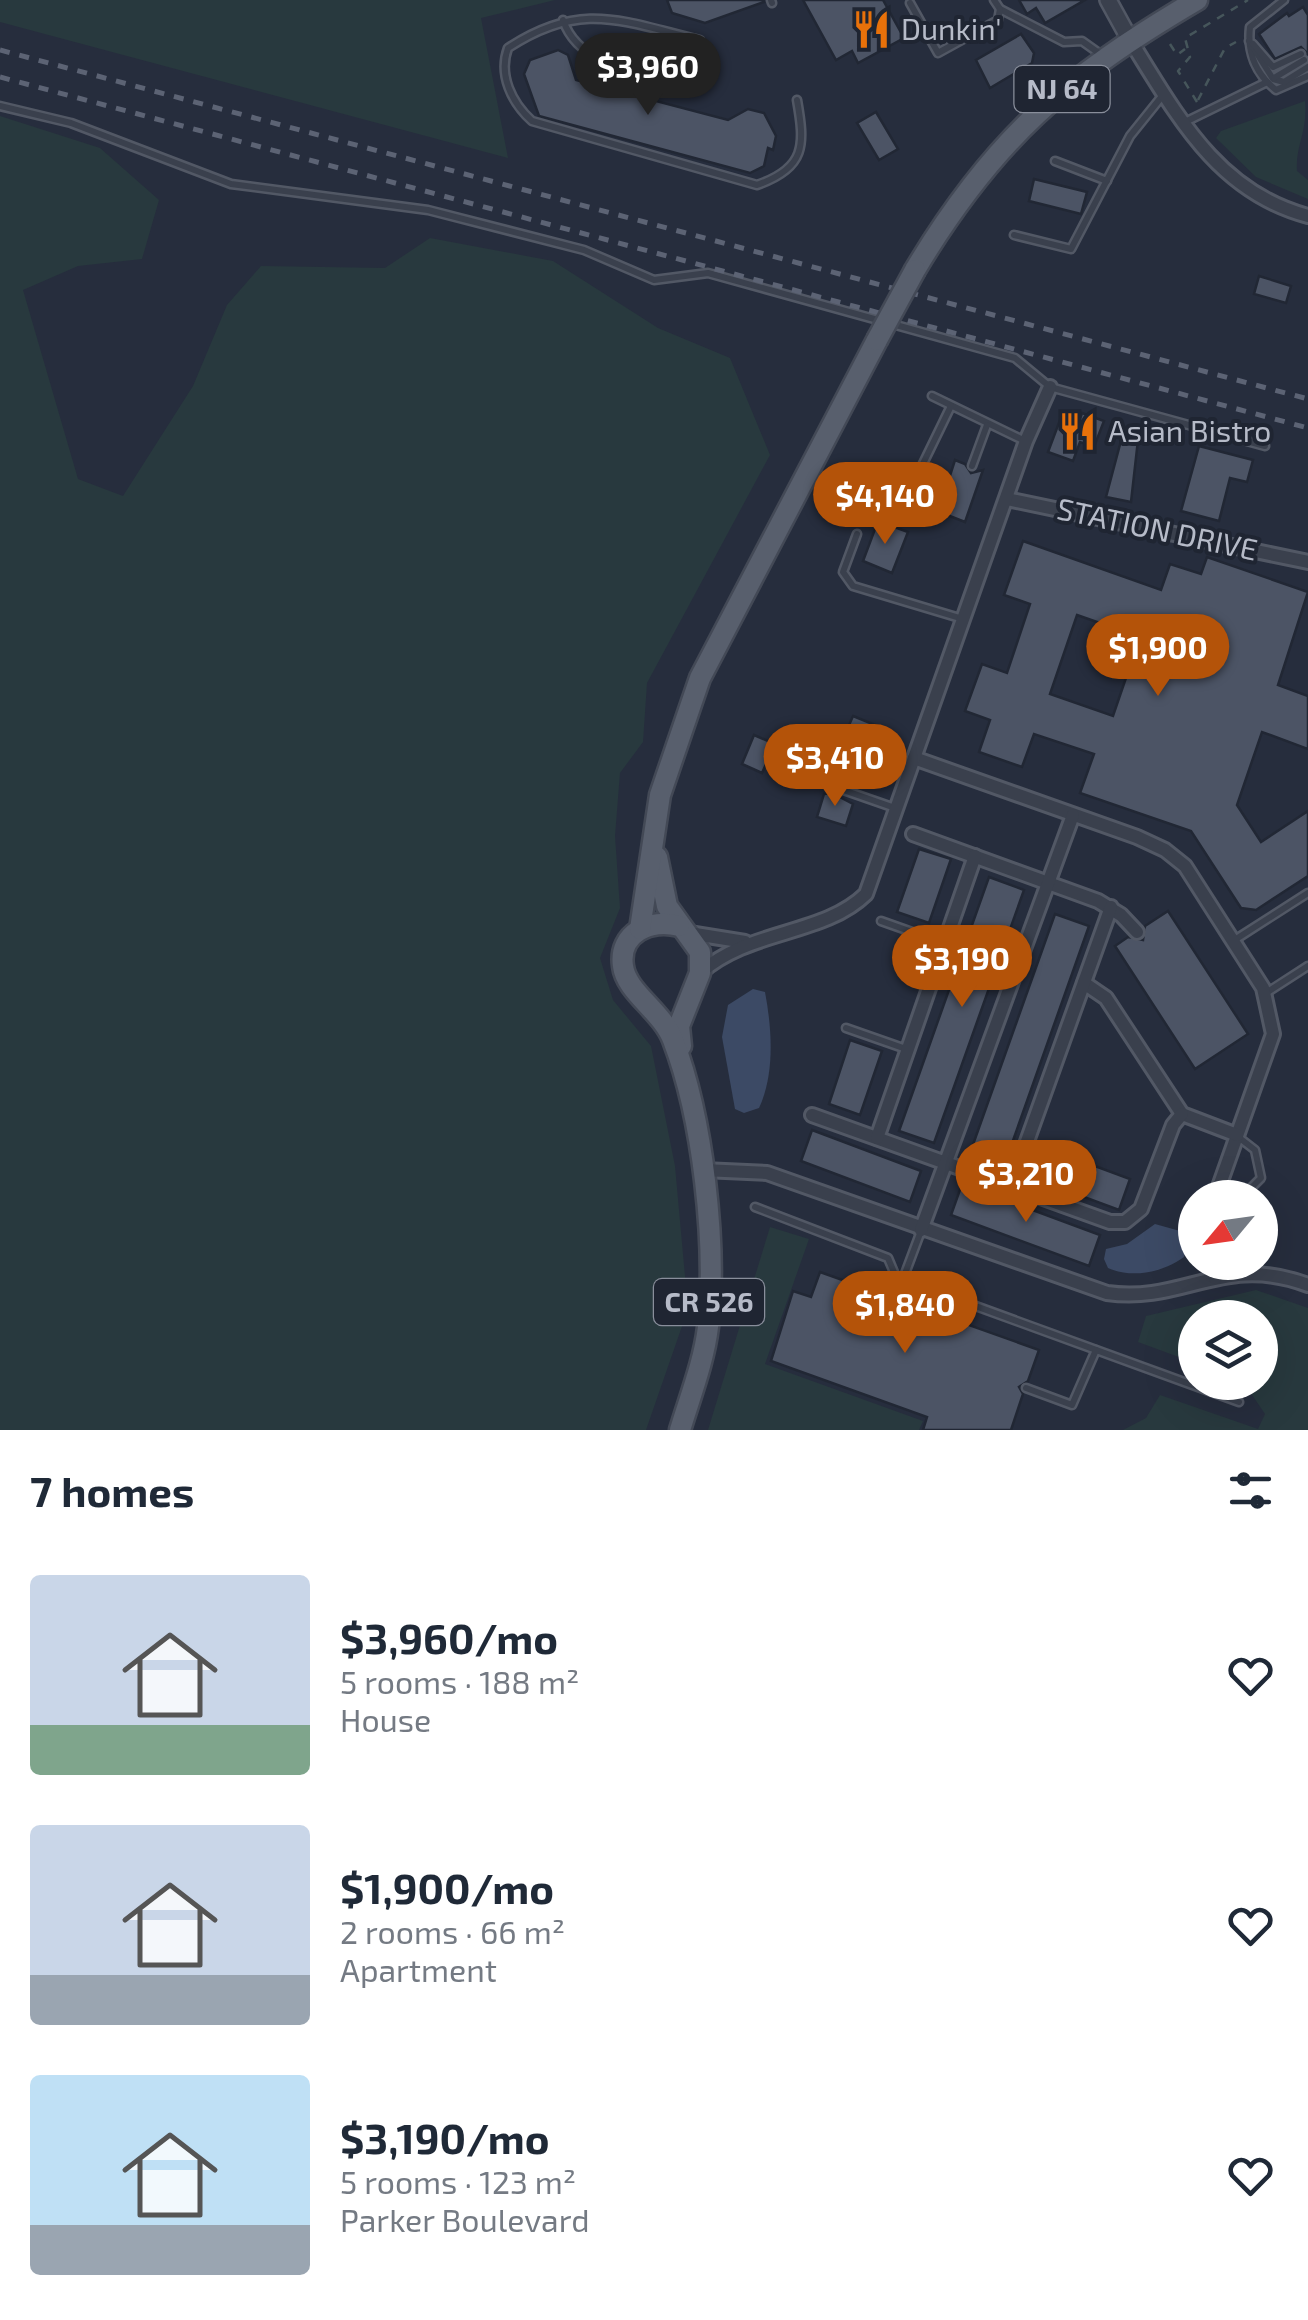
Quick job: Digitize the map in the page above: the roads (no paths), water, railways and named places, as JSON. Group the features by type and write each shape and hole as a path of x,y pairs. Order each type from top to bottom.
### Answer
{"main road":[{"path":"1130,40 1197,0"},
{"name":"NJ 64","path":"640,929 660,794 700,678 914,270 988,161 1043,105 1130,40"},
{"name":"NJ 64","path":"654,830 663,890 684,930"},
{"path":"640,929 655,923 684,930 700,952 697,978 673,1000 646,998"},
{"name":"CR 526","path":"640,929 626,946 623,970 628,982 660,1014 682,1072 703,1170 711,1270 708,1330 680,1430"},
{"name":"CR 526","path":"682,1072 680,1026 697,978"}],"street":[{"path":"1108,0 1183,123 1237,184 1270,204 1308,216"},
{"path":"697,978 747,942 849,910 866,894 1026,441 1050,387"},
{"name":"STATION DRIVE","path":"1007,498 1308,562"},
{"path":"914,758 1165,850 1185,866 1265,994 1273,1034 1221,1180"},
{"path":"921,1230 1073,815"},
{"path":"913,834 1112,907 1137,932"},
{"path":"876,1138 974,856"},
{"path":"1011,1186 1112,907"},
{"path":"684,930 747,942"},
{"path":"1084,982 1106,998 1182,1114 1237,1135"},
{"path":"812,1115 1110,1222 1126,1222 1141,1209 1173,1125 1182,1114"},
{"path":"703,1170 767,1173 1107,1294 1144,1295 1207,1280"},
{"path":"1278,1276 1308,1284"}],"lane":[{"path":"994,0 1000,10 1064,42 1082,42 1104,57"},
{"path":"1284,0 1262,14 1247,48 1276,90 1308,76"},
{"path":"912,1 938,54 998,20 1000,10"},
{"path":"563,20 573,44 592,57 690,83 700,40 597,16 563,20 508,48 503,61 513,100 532,122 758,184 788,170 798,157 803,132 797,100"},
{"path":"1249,37 1273,67 1305,60"},
{"path":"1183,123 1270,80 1284,82 1305,60"},
{"path":"1014,235 1071,250 1144,114 1164,95"},
{"path":"0,106 71,123 231,184 428,210 584,250 654,280 708,273 1015,358 1050,387 1265,446"},
{"path":"1056,161 1107,181"},
{"path":"932,396 1026,441"},
{"path":"943,494 916,480 951,406"},
{"path":"972,466 988,425"},
{"path":"857,534 843,572 853,586 964,620"},
{"path":"810,778 896,808"},
{"path":"1233,940 1308,893"},
{"path":"880,921 944,944"},
{"path":"1265,994 1308,966"},
{"path":"846,1028 907,1050"},
{"path":"1237,1135 1255,1150 1259,1180"},
{"path":"755,1208 888,1258 896,1277 1239,1402"},
{"path":"903,1279 921,1230"},
{"path":"1026,1388 1072,1406 1096,1350"}],"water":[{"path":"753,989 765,992 770,1066 759,1108 744,1113 735,1109 722,1037 728,1005"},
{"path":"1155,1224 1178,1230 1178,1261 1148,1272 1127,1273 1108,1268 1104,1259 1106,1249 1127,1244"}],"railway":[{"path":"0,50 1308,399"},
{"path":"0,77 1308,428"}],"place":[{"name":"Dunkin'","path":"871,30"},
{"name":"Asian Bistro","path":"1078,432"}]}
